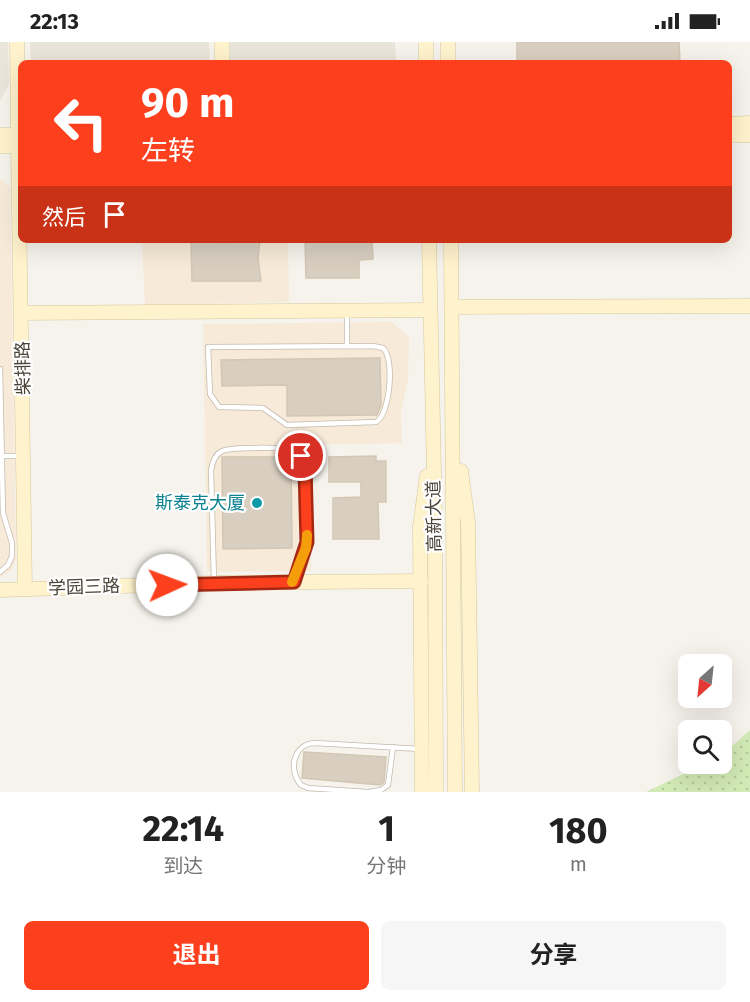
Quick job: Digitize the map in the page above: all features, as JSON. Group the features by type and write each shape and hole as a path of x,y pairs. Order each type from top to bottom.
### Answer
{"main road":[{"name":"柴排路","path":"17,42 18,75"},
{"path":"222,42 222,60"},
{"path":"426,42 426,60"},
{"path":"448,42 448,60"},
{"path":"732,124 750,123"},
{"path":"0,135 18,140"},
{"path":"732,135 750,135"},
{"path":"0,146 18,141"},
{"name":"柴排路","path":"21,243 26,589"},
{"name":"高新大道","path":"429,243 435,519 436,792"},
{"name":"高新大道","path":"451,243 455,792"},
{"path":"452,307 750,306"},
{"path":"22,313 430,310"},
{"path":"454,436 461,465 468,523 472,792"},
{"path":"422,792 420,526 432,438"},
{"name":"学园三路","path":"0,590 214,583 421,581"}],"lane":[{"path":"347,311 347,346"},
{"path":"347,346 379,347 388,354 385,410 376,422 287,425 263,408 219,407 210,394 208,347 347,346"},
{"path":"0,369 3,513 12,543 12,555 8,566 0,572"},
{"path":"214,583 212,464 216,455 224,450 250,449 290,449 297,453 305,463 307,542 294,582"},
{"path":"3,456 24,456"},
{"path":"393,747 392,776 388,785 381,790 368,792 305,787 299,783 295,770 298,750 309,744 393,747 423,749"}],"shaded area":[{"path":"0,42 8,42 9,84 0,101"},
{"path":"30,42 209,42 210,60 31,60"},
{"path":"230,42 395,42 396,60 230,60"},
{"path":"0,179 10,187 16,558 13,569 0,577"},
{"path":"142,243 288,243 289,302 145,305"},
{"path":"392,322 409,337 408,380 401,411 402,443 308,445 311,571 207,572 203,324"}],"green space":[{"path":"750,730 750,792 646,792 683,774 732,774 732,746"}],"building":[{"path":"517,42 679,42 680,60 517,60"},
{"path":"191,243 260,243 258,258 261,281 192,281"},
{"path":"305,243 372,243 373,259 359,260 359,278 306,278"},
{"path":"380,358 381,405 377,415 287,416 287,385 222,386 221,360"},
{"path":"376,456 376,461 386,461 386,502 378,502 379,539 333,539 333,498 361,497 361,482 329,482 329,457"},
{"name":"斯泰克大厦","path":"222,457 291,457 292,548 223,549"},
{"path":"304,752 386,757 384,782 380,785 302,778"}],"slow traffic":[{"path":"292,582 294,582 306,548 307,535"}],"place":[{"name":"斯泰克大厦","path":"257,503"}],"route":[{"path":"167,585 294,582 307,542 305,463 301,456"}]}
